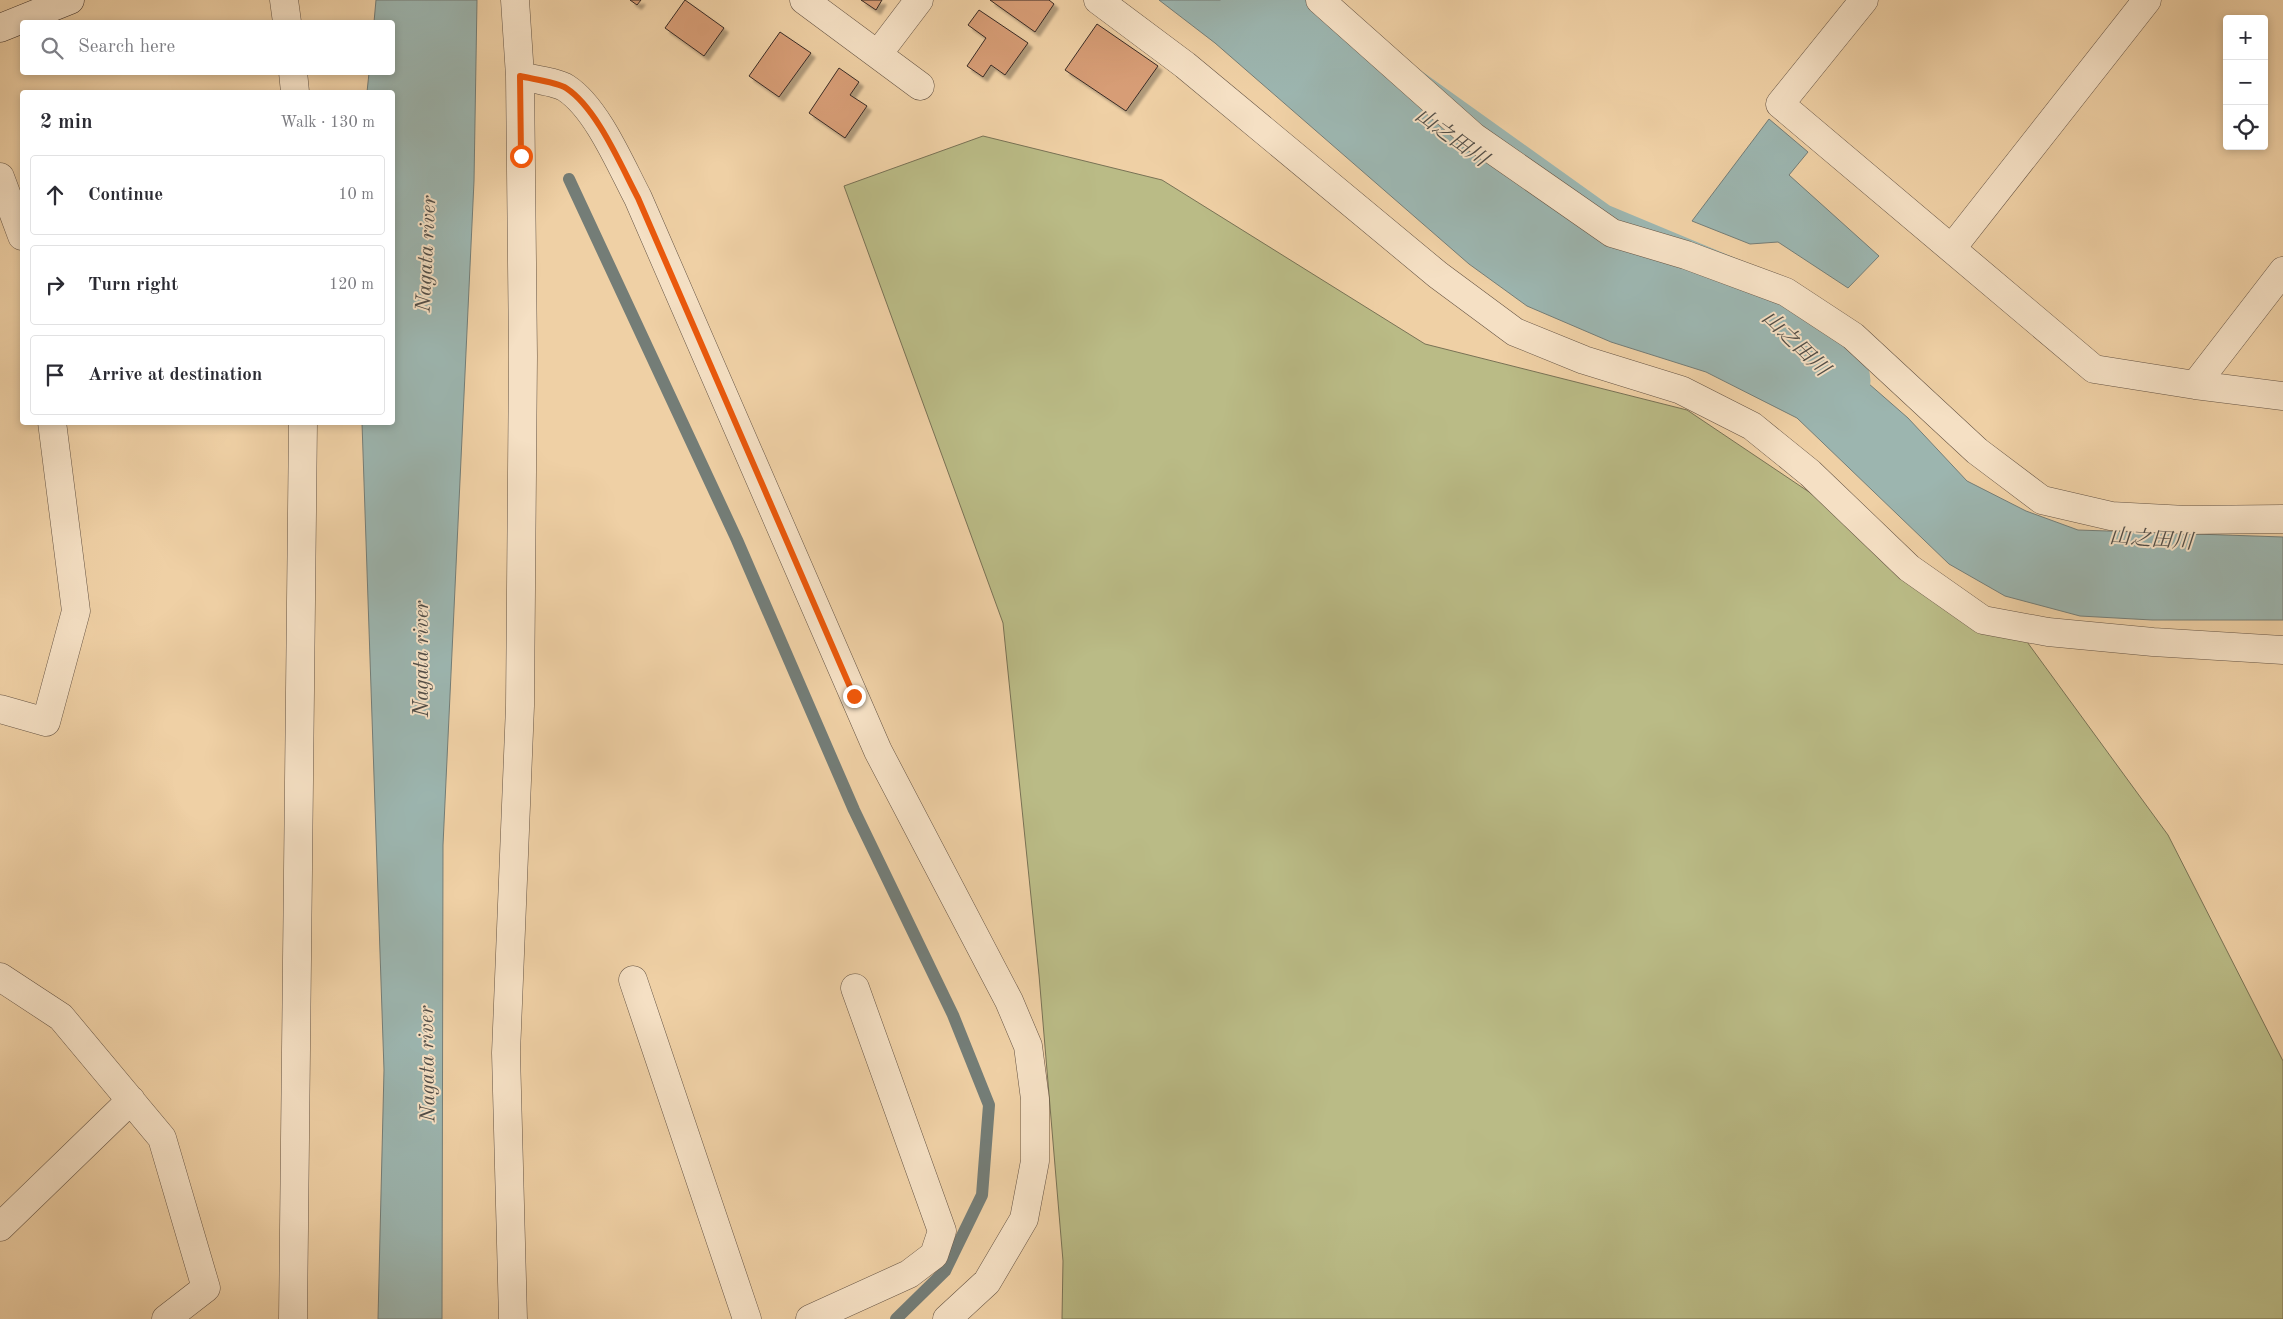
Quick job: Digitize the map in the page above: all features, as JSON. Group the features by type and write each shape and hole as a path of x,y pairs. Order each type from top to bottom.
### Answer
{"street":[{"path":"0,28 70,0"},
{"path":"284,0 287,20"},
{"path":"513,1319 506,1053 520,706 523,356 520,76 514,0"},
{"path":"804,0 920,86"},
{"path":"878,54 919,0"},
{"path":"1098,0 1185,65 1438,275 1515,332 1584,360 1680,390 1752,426 1810,473 1909,568 1983,620 2058,633 2153,642 2283,650"},
{"path":"1320,0 1474,137 1612,233 1686,255 1786,292 1853,336 1977,451 2042,500 2111,516 2186,520 2283,519"},
{"path":"1864,0 1780,104 2094,369 2195,385 2283,396"},
{"path":"1952,248 2141,2"},
{"path":"293,75 295,90"},
{"path":"520,76 565,87 587,109 609,142 638,198 878,751 1009,1001 1028,1046 1035,1099 1035,1161 1024,1219 987,1282 947,1319"},
{"path":"0,177 20,231"},
{"path":"2195,385 2283,271"},
{"path":"0,708 46,722 76,610 52,425"},
{"path":"293,1319 303,425"},
{"path":"0,977 61,1017 162,1138 206,1288 166,1319"},
{"path":"633,980 747,1319"},
{"path":"810,1319 909,1274 934,1255 942,1230 855,988"},
{"path":"0,1227 130,1100"}],"green space":[{"path":"983,136 1162,180 1425,344 1687,410 2022,635 2168,835 2283,1061 2283,1319 1062,1319 1063,1261 1039,975 1003,623 844,186"}],"water":[{"name":"Nagata river","path":"376,0 477,0 474,181 443,845 442,1319 378,1319 384,1070 362,425 395,425 395,90 367,90 369,75 395,75 395,20 374,20"},
{"path":"1159,0 1268,0 1534,219 1599,257 1700,280 1813,335 1908,418 1967,481 2026,511 2078,530 2283,537 2283,620 2152,620 2080,616 2005,596 1949,564 1797,418 1706,372 1611,342 1527,306 1469,264 1215,43"},
{"path":"1769,119 1808,152 1789,175 1879,256 1848,288 1778,242 1750,244 1692,221"}],"building":[{"path":"630,0 641,0 637,5"},
{"path":"685,0 724,28 704,56 665,28"},
{"path":"861,0 882,0 876,10"},
{"path":"990,0 1049,0 1054,4 1035,32"},
{"path":"979,10 1028,43 1005,75 991,65 983,77 967,66 986,38 968,25"},
{"path":"1097,24 1158,66 1126,111 1065,70"},
{"path":"780,32 811,53 779,97 749,76"},
{"path":"839,68 859,82 850,95 867,106 845,138 809,113"}],"waterway":[{"name":"山之田川","path":"1258,0 1592,239 1758,308 1833,381"},
{"path":"569,179 737,540 854,810 953,1015 989,1105 982,1195 945,1271 896,1319"}],"route":[{"path":"521,156 520,76 565,87 587,109 609,142 638,198 854,696"}]}
